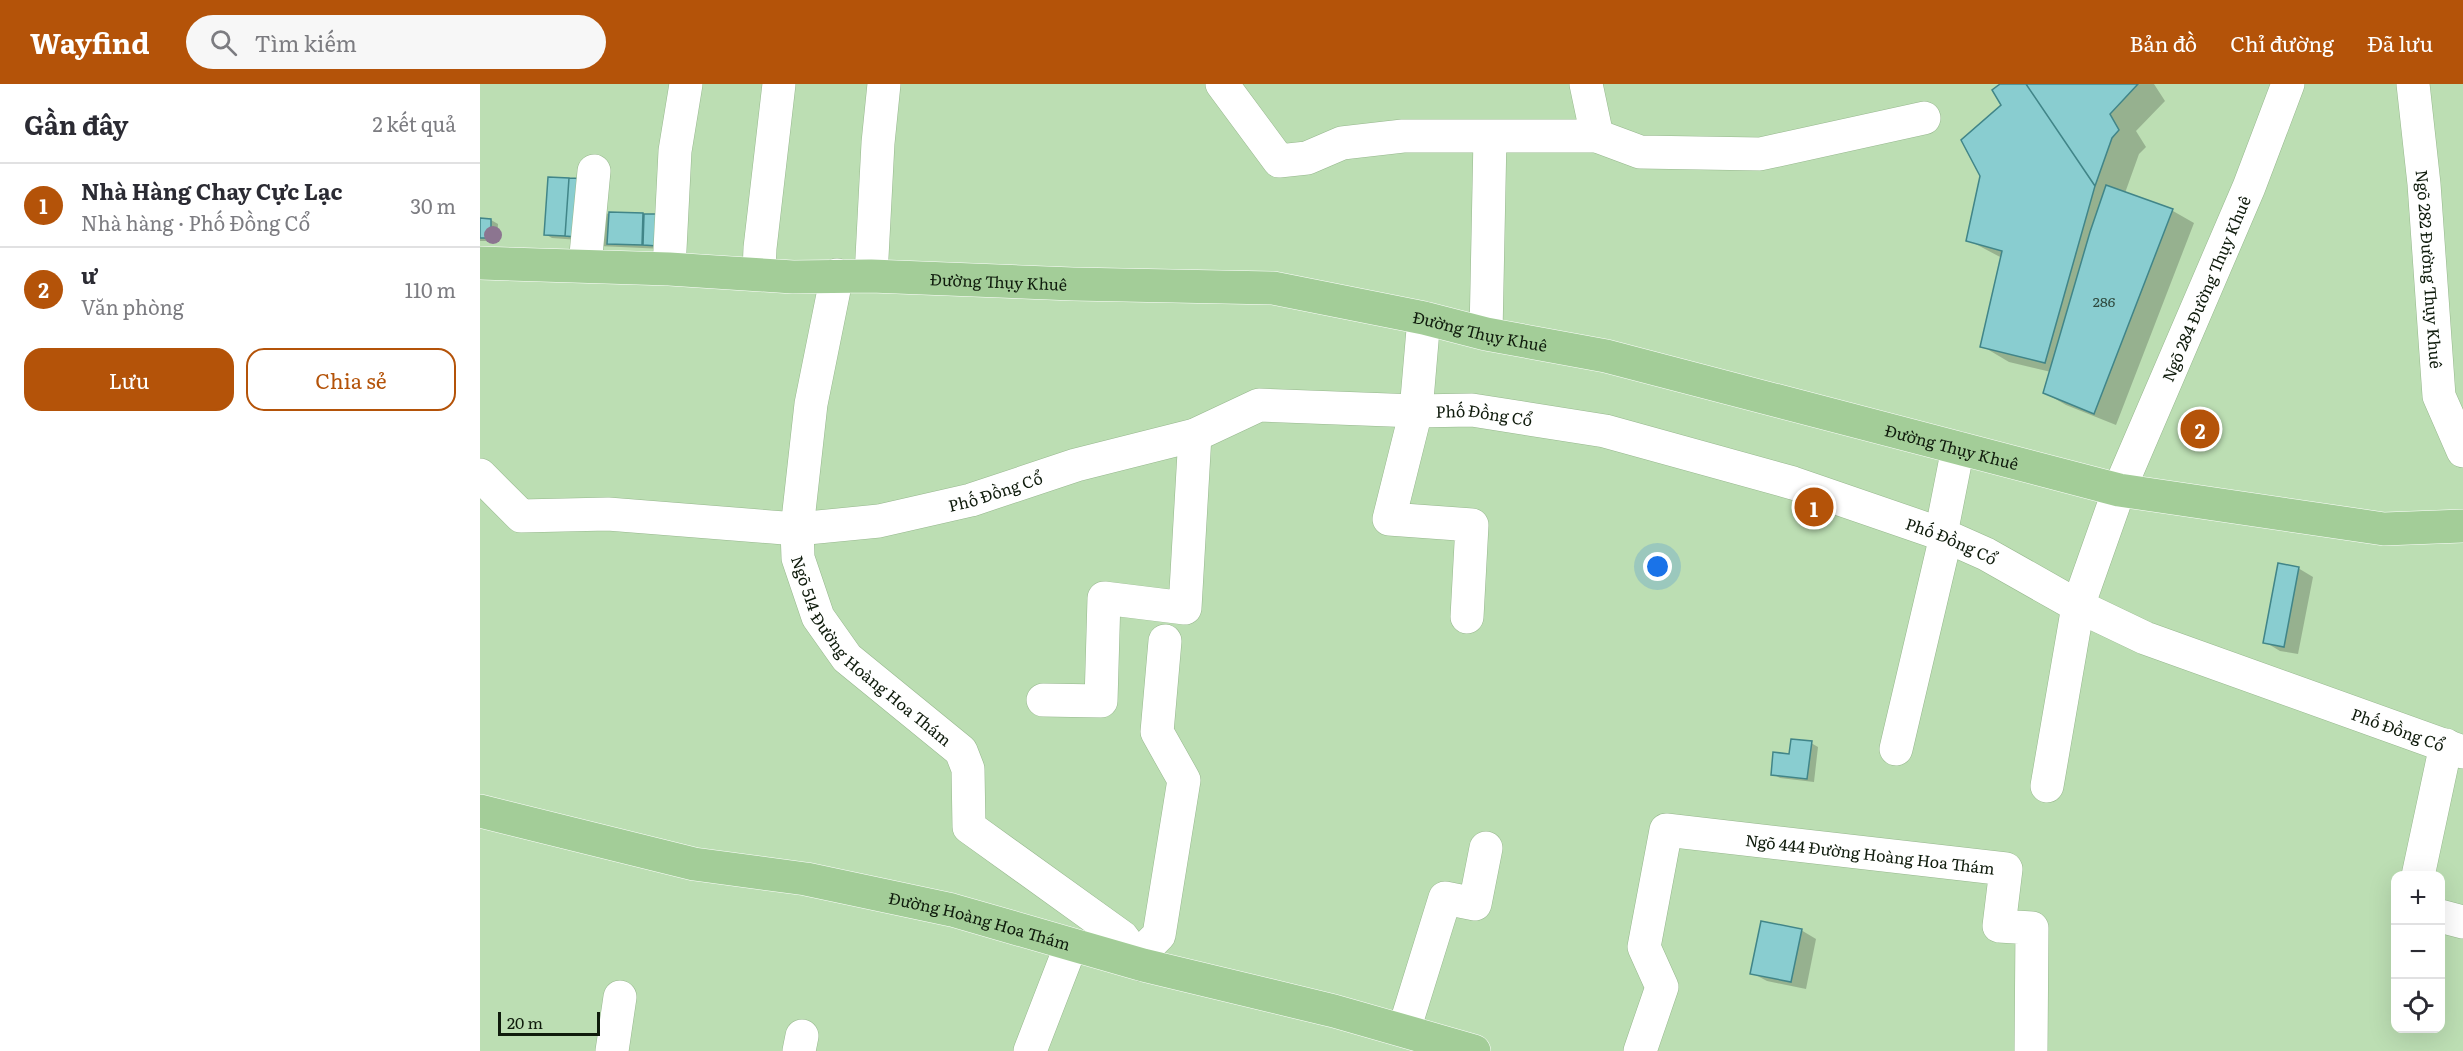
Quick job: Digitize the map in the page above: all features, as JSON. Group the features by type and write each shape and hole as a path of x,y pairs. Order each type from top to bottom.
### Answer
{"main road":[{"name":"Đường Thụy Khuê","path":"480,263 585,265 784,276 837,275 1073,284 1273,288 1424,318 1486,334 1606,356 2119,490 2384,529 2463,526"},
{"name":"Đường Hoàng Hoa Thám","path":"480,811 694,864 806,879 952,910 1143,965 1334,1011 1417,1039 1474,1051"}],"street":[{"path":"669,269 675,151 686,84"},
{"path":"759,273 779,84"},
{"path":"871,276 878,143 884,84"},
{"path":"1222,84 1280,161 1307,158 1342,143 1403,136 1597,136 1640,153 1760,154 1924,118"},
{"path":"1586,84 1597,136"},
{"name":"Ngõ 284 Đường Thụy Khuê","path":"2047,786 2078,606 2119,490 2249,187 2288,84"},
{"name":"Ngõ 282 Đường Thụy Khuê","path":"2413,84 2424,184 2439,396 2463,451"},
{"path":"1486,334 1490,137"},
{"path":"585,265 594,171"},
{"path":"796,530 811,404 837,275"},
{"path":"1424,318 1416,411 1389,519 1472,525 1467,616"},
{"name":"Phố Đồng Cổ","path":"480,475 521,516 608,514 796,530 879,521 959,503 1076,465 1195,435 1259,405 1416,411 1472,410 1605,431 1793,483 1944,535 1986,554 2078,606 2145,638 2455,749"},
{"path":"1043,700 1101,701 1104,598 1185,608 1195,435"},
{"path":"1896,748 1944,535 1958,448"},
{"name":"Ngõ 514 Đường Hoàng Hoa Thám","path":"796,530 798,558 818,617 847,658 961,751 968,769 969,827 1122,937 1143,965"},
{"path":"1143,965 1145,949 1159,935 1184,780 1157,732 1165,641"},
{"path":"2419,871 2455,749"},
{"name":"Ngõ 444 Đường Hoàng Hoa Thám","path":"1640,1051 1662,987 1644,947 1666,830 2006,869 1999,926 2032,928 2031,1051"},
{"path":"1417,1039 1445,898 1475,904 1485,848"},
{"path":"2445,917 2463,922"},
{"path":"1030,1051 1071,945"},
{"path":"612,1051 620,997"}],"building":[{"path":"2000,84 2026,84 2095,186 2045,363 1980,347 2002,251 1966,241 1980,176 1961,140 2001,105 1992,90"},
{"path":"2026,84 2138,84 2110,114 2119,130 2112,138 2095,186"},
{"path":"548,177 569,178 565,236 544,235"},
{"path":"569,178 590,179 586,238 565,236"},
{"path":"2106,185 2173,209 2094,414 2043,393"},
{"path":"609,212 643,213 642,245 607,244"},
{"path":"644,214 660,214 658,246 643,245"},
{"path":"480,218 491,219 491,238 480,238"},
{"path":"2278,563 2299,567 2284,647 2263,643"},
{"path":"1791,739 1812,741 1807,779 1771,775 1773,752 1789,754"},
{"path":"1761,921 1802,929 1791,982 1750,974"}],"place":[{"name":"ư","path":"2200,429"},
{"name":"Nhà Hàng Chay Cực Lạc","path":"1814,507"}]}
